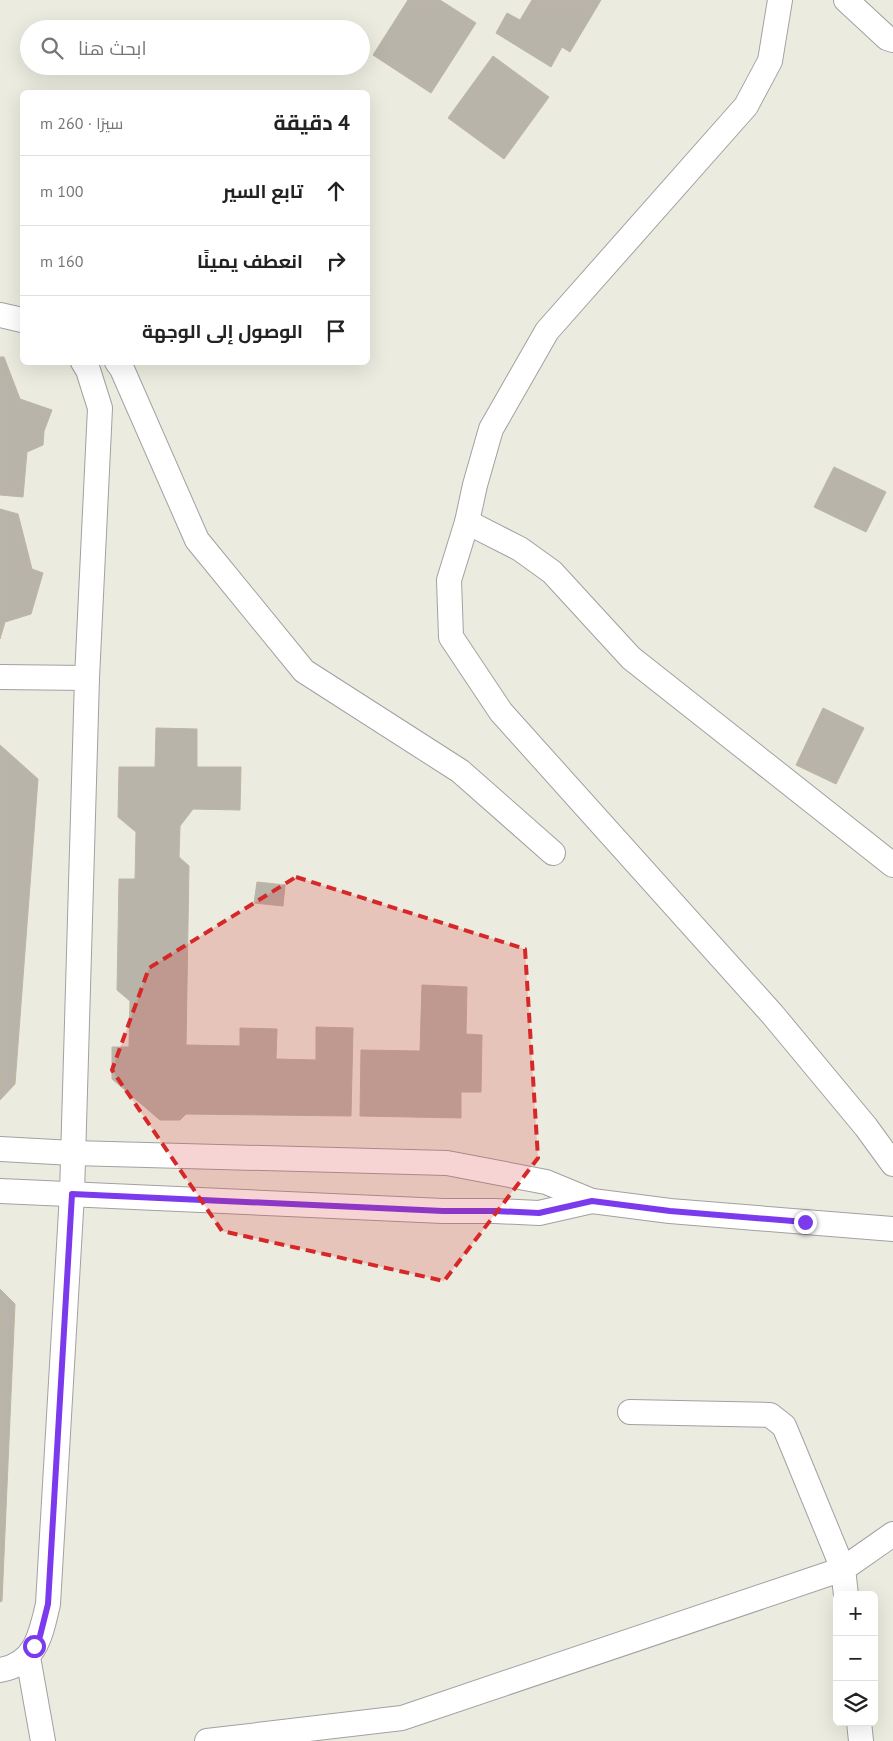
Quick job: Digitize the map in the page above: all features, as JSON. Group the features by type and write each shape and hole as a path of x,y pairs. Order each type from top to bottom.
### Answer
{"street":[{"path":"780,0 770,61 746,106 547,331 491,429 467,522 449,580 451,637 501,712 773,1015 866,1127 893,1164"},
{"path":"846,0 887,38 893,40"},
{"path":"0,315 20,320"},
{"path":"0,1670 13,1668 28,1657 40,1636 48,1604 72,1194 87,678 100,408 85,365"},
{"path":"119,365 197,540 304,671 460,771 553,853"},
{"path":"467,522 520,548 552,572 631,658 893,865"},
{"path":"0,677 87,678"},
{"path":"0,1149 73,1153 447,1163 546,1182 592,1201 670,1211 893,1230"},
{"path":"0,1191 539,1213 592,1201"},
{"path":"630,1412 770,1415 784,1426 843,1569 846,1591"},
{"path":"207,1741 402,1718 843,1569 893,1534"},
{"path":"28,1657 43,1741"},
{"path":"859,1726 861,1741"}],"highlighted area":[{"path":"296,877 525,949 538,1158 444,1281 222,1231 112,1070 149,968"}],"building":[{"path":"408,0 440,0 476,23 431,93 373,55"},
{"path":"532,0 601,0 570,52 562,47 551,67 496,33 507,13 520,20"},
{"path":"493,56 549,97 504,159 448,118"},
{"path":"0,357 4,357 20,399 52,410 44,431 43,445 27,452 23,497 0,495"},
{"path":"834,467 886,492 866,532 814,507"},
{"path":"0,509 18,514 32,569 43,573 31,614 5,622 0,639"},
{"path":"823,708 864,728 836,784 796,765"},
{"path":"156,728 197,729 197,767 241,767 240,810 193,809 180,826 179,857 189,866 186,1045 240,1046 240,1028 277,1029 276,1059 316,1060 316,1027 353,1028 351,1116 186,1114 180,1120 160,1120 112,1079 112,1047 129,1047 130,1001 117,990 119,879 135,879 136,832 118,817 119,767 155,767"},
{"path":"0,745 38,779 15,1084 0,1100"},
{"path":"257,882 285,885 283,906 254,903"},
{"path":"422,985 467,987 466,1034 482,1035 481,1092 461,1092 461,1118 360,1116 361,1050 420,1051"},
{"path":"0,1289 15,1304 2,1601 0,1602"}],"route":[{"path":"34,1646 40,1636 48,1604 72,1194 443,1211 539,1213 592,1201 670,1211 805,1222"}]}
